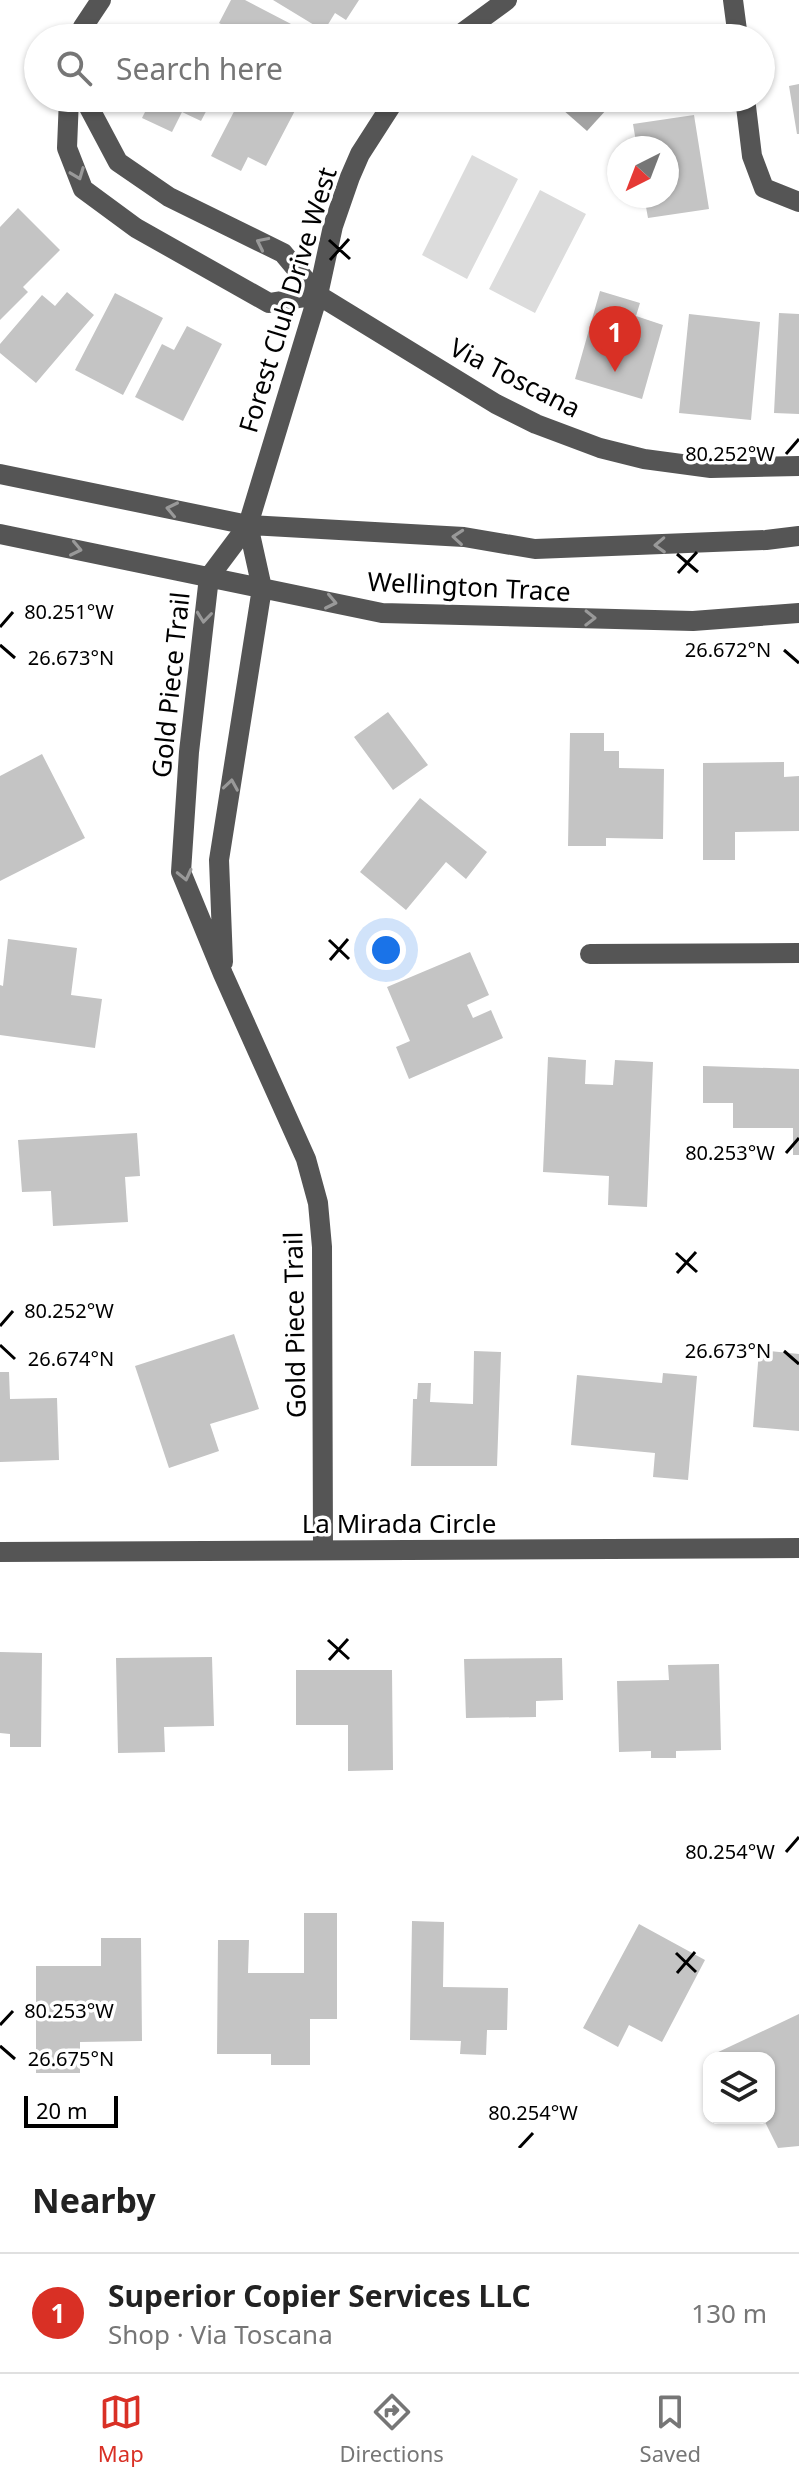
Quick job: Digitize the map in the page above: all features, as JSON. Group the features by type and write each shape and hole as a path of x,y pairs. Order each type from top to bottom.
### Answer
{"street":[{"path":"87,24 101,0"},
{"path":"474,24 507,0"},
{"path":"733,0 736,24"},
{"path":"68,112 67,148 83,189 136,228 269,303 318,295"},
{"name":"Via Toscana","path":"91,112 118,162 169,197 283,253 318,295 496,404 536,424 600,448 644,459 711,468 799,466"},
{"name":"Forest Club Drive West","path":"248,525 318,295 333,226 360,154 387,112"},
{"path":"747,112 752,156 764,188 799,202"},
{"name":"Wellington Trace","path":"0,474 248,525 464,537 535,549 799,536"},
{"name":"Gold Piece Trail","path":"248,525 209,577 189,752 181,872 306,1159 318,1203 322,1247 323,1550"},
{"name":"Gold Piece Trail","path":"223,974 219,860 262,588 248,525"},
{"name":"Wellington Trace","path":"0,534 382,613 693,621 799,613"},
{"path":"590,954 799,953"},
{"name":"La Mirada Circle","path":"0,1552 799,1548"}],"shaded area":[{"path":"565,112 604,112 587,131"},
{"path":"472,155 518,179 467,279 422,255"},
{"path":"540,190 586,214 535,313 489,289"}],"building":[{"path":"231,0 245,0 291,24 221,24"},
{"path":"273,0 359,0 346,20 335,13 328,24 312,24"},
{"path":"799,84 799,134 797,134 789,86"},
{"path":"145,112 182,112 172,132 142,118"},
{"path":"182,112 206,112 201,121"},
{"path":"234,112 294,112 266,166 248,157 241,171 211,156"},
{"path":"694,115 709,209 648,218 646,208 679,208 679,136 635,136 633,124"},
{"path":"18,208 60,250 23,287 28,292 0,320 0,227"},
{"path":"600,291 640,303 636,316 663,325 642,399 575,379"},
{"path":"67,292 94,315 36,383 0,353 0,344 42,295 55,306"},
{"path":"115,293 163,318 123,395 75,370"},
{"path":"779,313 799,314 799,414 774,413"},
{"path":"689,314 760,322 751,420 679,413"},
{"path":"187,326 222,344 183,421 135,397 162,344 174,350"},
{"path":"388,712 428,765 393,790 354,737"},
{"path":"570,733 604,733 604,751 619,751 619,768 664,769 663,839 606,838 606,846 568,846"},
{"path":"42,754 85,838 0,881 0,776"},
{"path":"784,762 784,777 799,776 799,831 735,832 735,860 703,860 703,763"},
{"path":"420,798 487,852 466,879 446,862 406,910 360,872"},
{"path":"8,939 77,948 71,995 102,999 95,1048 0,1035 0,985 3,986"},
{"path":"470,952 489,995 467,1005 473,1018 491,1010 503,1038 409,1079 396,1047 410,1041 387,987"},
{"path":"548,1057 586,1060 585,1084 613,1085 615,1060 653,1062 647,1207 608,1205 609,1176 543,1172"},
{"path":"703,1066 799,1069 799,1155 793,1155 793,1128 733,1128 733,1103 703,1103"},
{"path":"137,1133 140,1176 125,1177 128,1222 53,1226 51,1191 22,1192 18,1140"},
{"path":"234,1334 259,1409 210,1424 219,1451 169,1468 135,1366"},
{"path":"759,1350 799,1354 799,1431 753,1427"},
{"path":"474,1351 501,1352 497,1466 411,1466 413,1399 417,1399 418,1383 431,1383 430,1402 473,1404"},
{"path":"0,1372 9,1372 10,1399 57,1398 59,1460 0,1462"},
{"path":"663,1373 697,1376 688,1480 653,1477 655,1453 571,1445 577,1375 662,1383"},
{"path":"0,1652 42,1653 41,1747 10,1747 10,1734 0,1733"},
{"path":"212,1657 214,1726 164,1727 165,1752 118,1753 116,1658"},
{"path":"562,1658 563,1700 536,1701 536,1717 466,1718 464,1659"},
{"path":"719,1664 721,1750 676,1751 676,1758 651,1758 651,1751 619,1752 617,1681 669,1680 668,1665"},
{"path":"296,1670 392,1670 393,1770 348,1771 348,1725 296,1725"},
{"path":"304,1913 337,1913 337,2019 310,2019 310,2065 271,2065 271,2054 217,2054 218,1940 249,1940 248,1973 304,1973"},
{"path":"412,1921 444,1922 443,1987 508,1988 507,2030 487,2030 486,2055 460,2054 461,2041 410,2040"},
{"path":"639,1924 705,1960 662,2042 629,2025 618,2047 583,2028"},
{"path":"101,1938 141,1938 142,2041 80,2042 80,2073 36,2073 36,1966 101,1966"},
{"path":"799,2014 799,2146 778,2148 766,2124 775,2124 775,2052 718,2052"}],"place":[{"name":"Superior Copier Services LLC","path":"615,372"}]}
